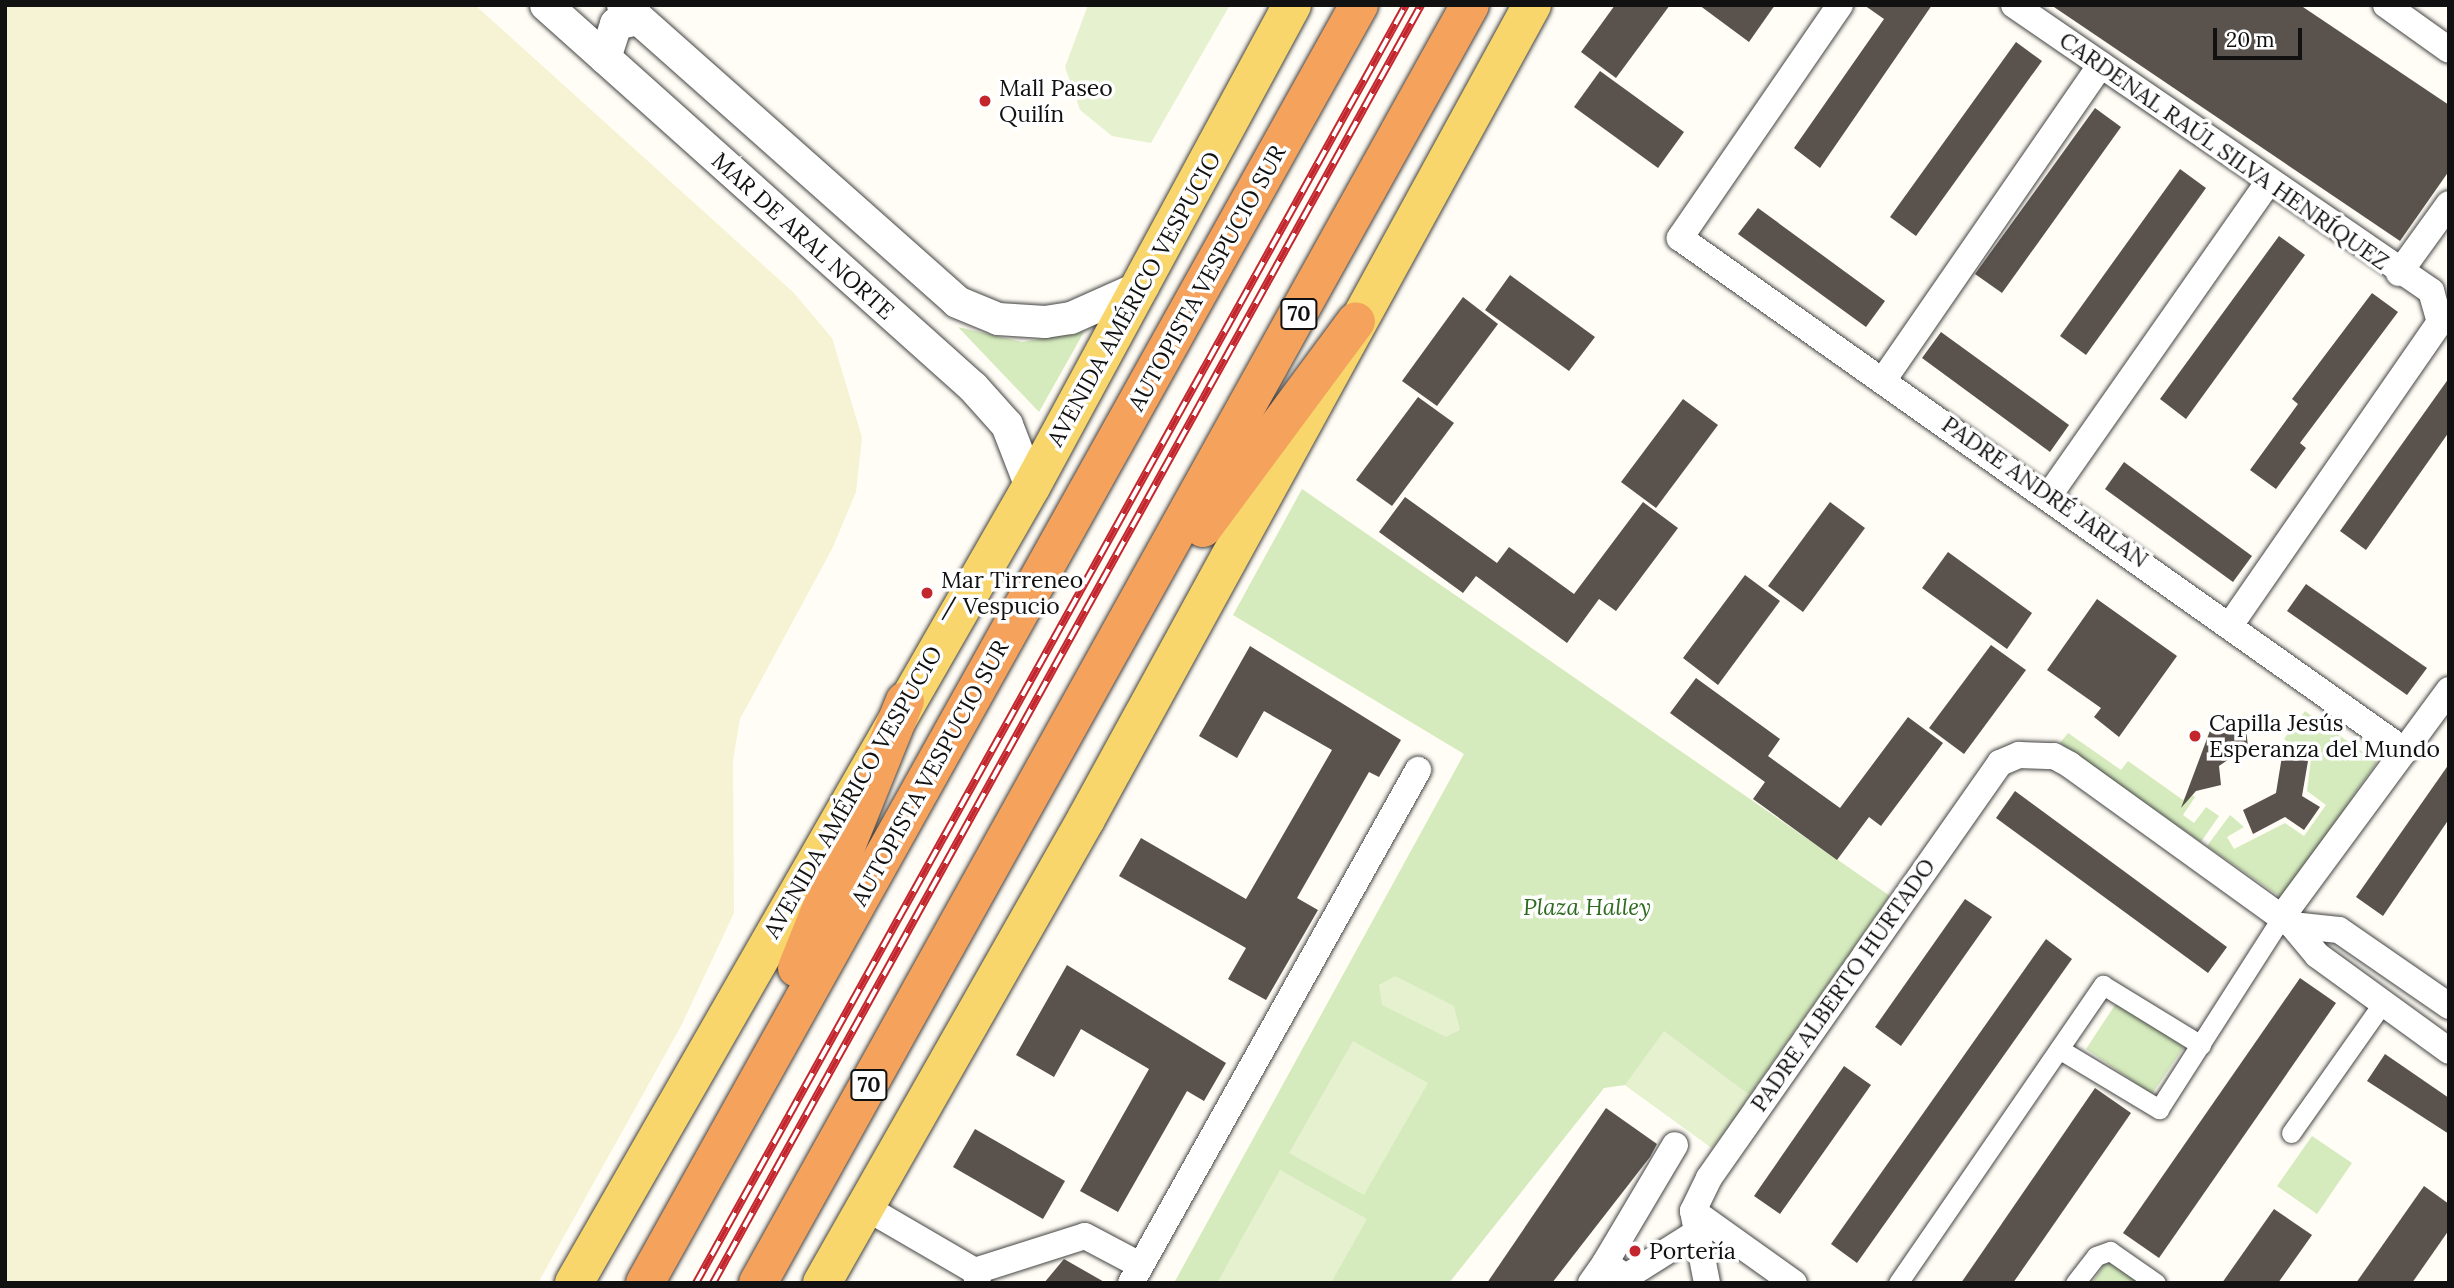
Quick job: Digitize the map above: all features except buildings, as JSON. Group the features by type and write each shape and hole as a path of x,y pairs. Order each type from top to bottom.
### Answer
{"highway":[{"name":"AUTOPISTA VESPUCIO SUR","path":"645,1283 1359,5"},
{"name":"70","path":"758,1283 1470,5"},
{"path":"1128,623 1356,321"},
{"path":"749,1097 905,701"}],"main road":[{"name":"AVENIDA AMÉRICO VESPUCIO","path":"574,1283 905,701 1031,486 1143,286 1292,5"},
{"path":"822,1283 1086,819 1356,321 1532,5"}],"street":[{"name":"MAR DE ARAL NORTE","path":"546,5 992,406 1012,434 1031,486"},
{"name":"PADRE ANDRÉ JARLAN","path":"1840,5 1680,238 2050,494 2405,751"},
{"name":"CARDENAL RAÚL SILVA HENRÍQUEZ","path":"2014,5 2399,273 2431,291 2440,322 2231,624"},
{"path":"2386,5 2449,50"},
{"path":"605,58 616,24 630,12 957,302 1022,323 1071,318 1143,286"},
{"path":"1884,379 2101,65"},
{"path":"2050,494 2269,181"},
{"path":"2399,273 2449,204"},
{"path":"863,289 894,277 902,256"},
{"path":"2059,1049 2159,1109 2449,690"},
{"name":"PADRE ALBERTO HURTADO","path":"1695,1222 1725,1153 2000,764 2034,753 2070,765 2287,921 2317,955 2449,1051"},
{"path":"865,1207 976,1277 1085,1236 1135,1274 1419,770"},
{"path":"2287,921 2339,930 2449,1006"},
{"path":"1898,1283 2103,985 2201,1045"},
{"path":"2291,1133 2382,1004"},
{"path":"1613,1276 1675,1145"},
{"path":"1695,1222 1705,1274 1728,1283"},
{"path":"1613,1276 1695,1222"},
{"path":"1695,1222 1781,1279"},
{"path":"2075,1283 2096,1256 2110,1251 2156,1283"}],"shaded area":[{"path":"5,5 475,5 794,293 832,338 862,437 856,492 832,549 740,719 733,760 734,913 681,1026 538,1283 5,1283"}],"green space":[{"path":"1088,5 1230,5 1151,143 1112,136 1080,110 1065,67"},
{"path":"958,327 1022,342 1084,332 1039,412"},
{"name":"Plaza Halley","path":"1302,489 1890,896 1712,1148 1625,1085 1604,1088 1449,1283 1174,1283 1464,754 1233,615"},
{"path":"2305,711 2377,762 2282,898 2207,846 2230,815 2244,827 2227,837 2234,849 2285,823 2304,836 2326,805 2307,791 2311,759 2284,739"},
{"path":"2068,733 2121,770 2128,761 2183,800 2189,793 2195,797 2183,815 2194,823 2206,807 2219,816 2201,842 2060,743"},
{"path":"1395,976 1454,1006 1460,1030 1446,1037 1382,1005 1379,985"},
{"path":"2117,1002 2184,1047 2152,1094 2086,1049"},
{"path":"1664,1031 1751,1096 1712,1148 1625,1085"},
{"path":"1353,1041 1428,1083 1364,1195 1289,1153"},
{"path":"2312,1136 2352,1163 2317,1214 2277,1186"},
{"path":"1280,1170 1367,1219 1331,1283 1217,1283"},
{"path":"2113,1251 2150,1283 2092,1283"}],"railway":[{"path":"696,1283 1406,5"},
{"path":"713,1283 1421,5"}],"place":[{"name":"Mall Paseo Quilín","path":"985,101"},
{"name":"Mar Tirreneo / Vespucio","path":"927,593"},
{"name":"Capilla Jesús Esperanza del Mundo","path":"2195,736"},
{"name":"Portería","path":"1635,1251"}]}
